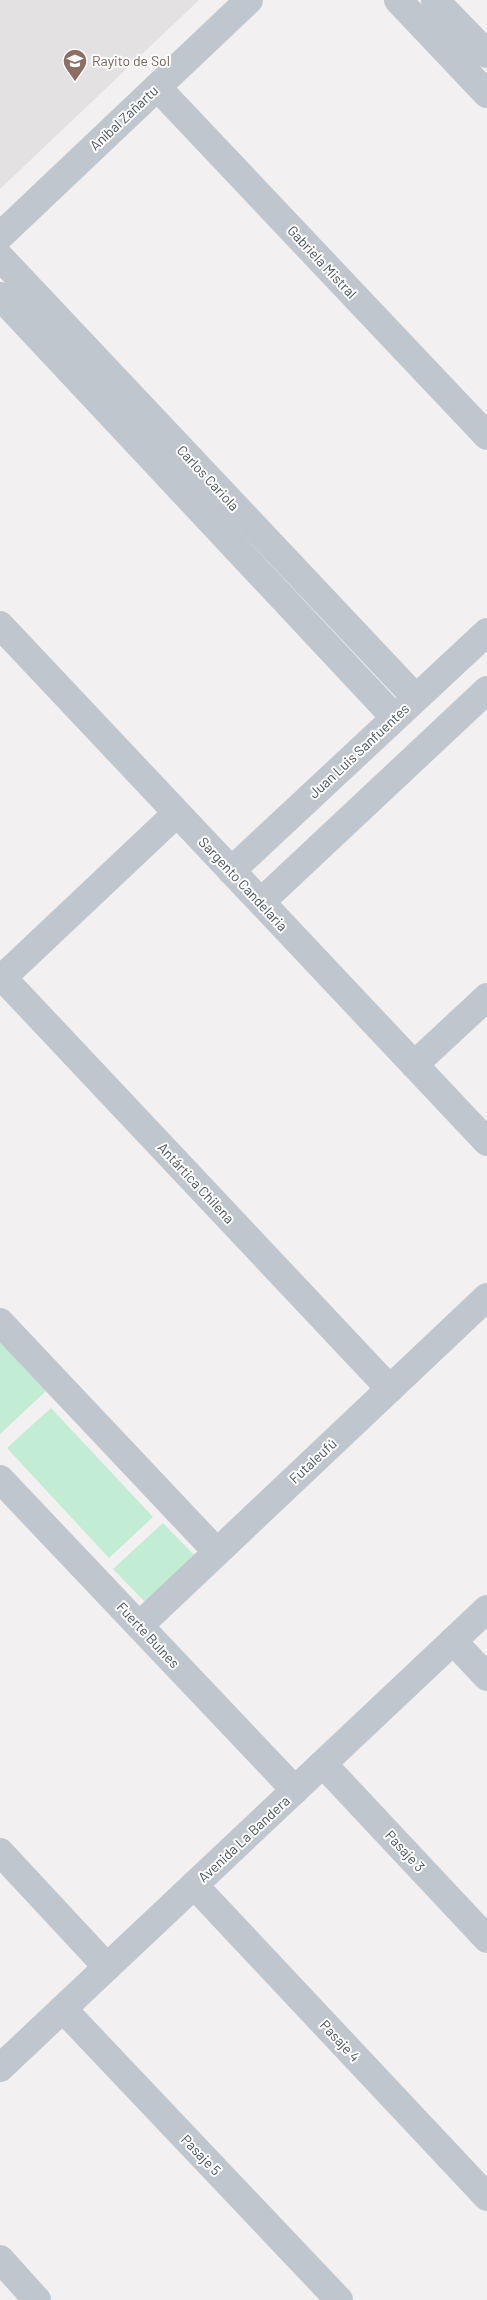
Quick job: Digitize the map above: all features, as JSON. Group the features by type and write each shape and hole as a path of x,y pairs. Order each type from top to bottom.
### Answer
{"street":[{"name":"Aníbal Zañartu","path":"0,236 249,0"},
{"path":"398,0 487,94"},
{"path":"435,0 487,54"},
{"name":"Gabriela Mistral","path":"157,87 487,436"},
{"name":"Carlos Cariola","path":"0,257 416,698"},
{"name":"Carlos Cariola","path":"0,296 395,718"},
{"name":"Juan Luis Sanfuentes","path":"232,871 487,632"},
{"name":"Sargento Candelaria","path":"4,638 177,813 487,1142"},
{"path":"261,902 487,690"},
{"path":"1,979 177,813"},
{"name":"Antártica Chilena","path":"1,979 390,1388"},
{"path":"414,1065 487,996"},
{"name":"Futaleufú","path":"139,1626 487,1298"},
{"path":"0,1322 217,1552"},
{"name":"Fuerte Bulnes","path":"0,1479 295,1790"},
{"name":"Avenida La Bandera","path":"0,2068 487,1609"},
{"path":"453,1641 487,1677"},
{"name":"Pasaje 3","path":"323,1764 487,1939"},
{"path":"0,1852 107,1967"},
{"name":"Pasaje 4","path":"194,1886 487,2197"},
{"name":"Pasaje 5","path":"63,2009 339,2300"},
{"path":"4,2271 37,2300"}],"shaded area":[{"name":"Rayito de Sol","path":"0,0 199,0 0,189"}],"green space":[{"path":"0,1342 46,1391 0,1434"},
{"path":"51,1408 153,1517 109,1558 7,1448"},
{"path":"163,1523 198,1559 148,1605 113,1569"}],"place":[{"name":"Rayito de Sol","path":"75,82"}]}
